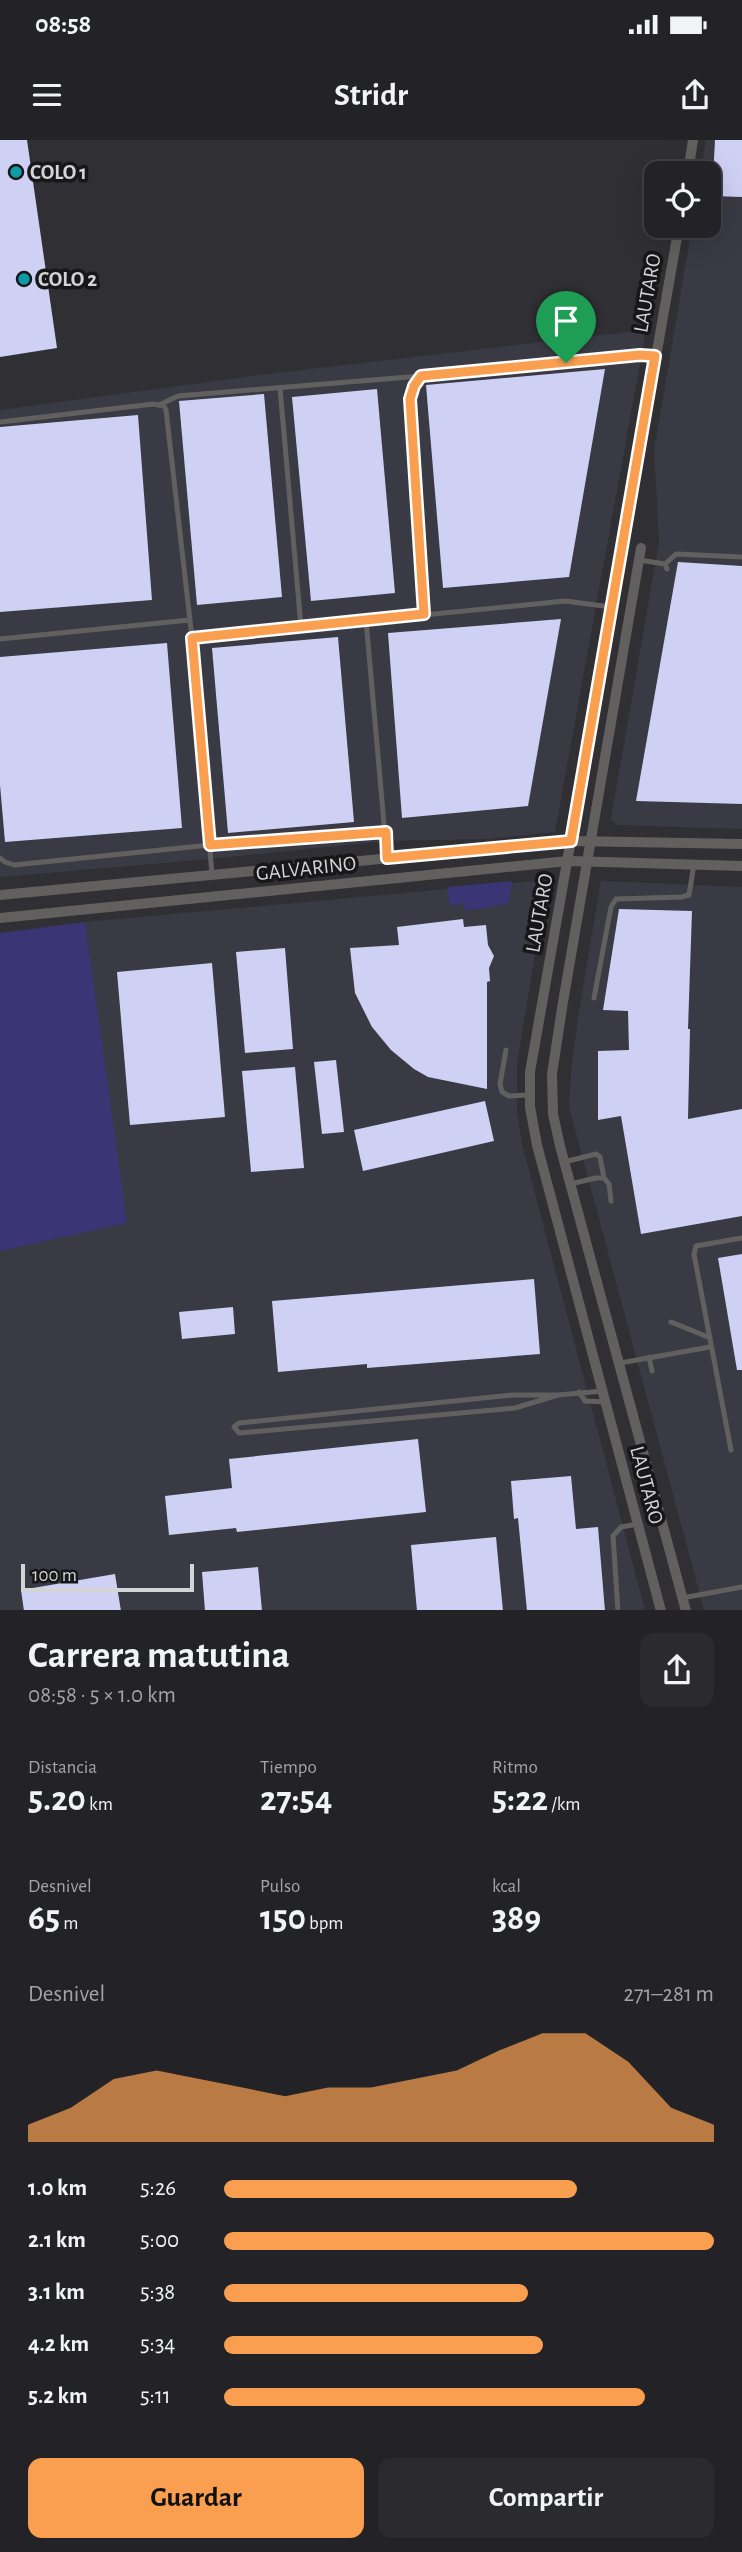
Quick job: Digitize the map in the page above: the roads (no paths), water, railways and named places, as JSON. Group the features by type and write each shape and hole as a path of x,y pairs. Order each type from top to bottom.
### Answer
{"street":[{"path":"690,161 693,140"},
{"name":"LAUTARO","path":"661,1610 537,1145 530,1107 530,1072 676,238"},
{"name":"LAUTARO","path":"640,554 552,1073 553,1114 686,1610"},
{"name":"GALVARINO","path":"0,895 571,841 742,844"},
{"name":"GALVARINO","path":"0,918 568,861 742,866"},
{"name":"LAUTARO","path":"647,1558 670,1553"}],"lane":[{"path":"0,422 159,405 178,396 640,355 655,356"},
{"path":"421,376 410,399 424,614"},
{"path":"280,387 301,627"},
{"path":"159,405 166,410 190,620 212,874"},
{"path":"640,554 666,567 676,554 742,557"},
{"path":"192,638 565,601 611,607"},
{"path":"0,639 190,620"},
{"path":"366,620 387,858"},
{"path":"0,858 14,865 210,845 386,832"},
{"path":"594,998 611,906 616,899 689,895 694,864"},
{"path":"506,1050 500,1084 502,1092 509,1096 530,1095"},
{"path":"564,1161 596,1154 600,1157 604,1178 609,1184 611,1201"},
{"path":"570,1184 604,1178"},
{"path":"731,1450 694,1254 696,1246 742,1238"},
{"path":"671,1322 708,1337"},
{"path":"619,1363 710,1347"},
{"path":"649,1357 652,1371"},
{"path":"558,1395 515,1408 239,1433 233,1427 239,1423 280,1418 513,1395 603,1391"},
{"path":"579,1392 585,1401 606,1402"},
{"path":"618,1610 613,1536 621,1527 638,1524"},
{"path":"682,1598 742,1587"}],"place":[{"name":"COLO 1","path":"16,172"},
{"name":"COLO 2","path":"24,279"}]}
